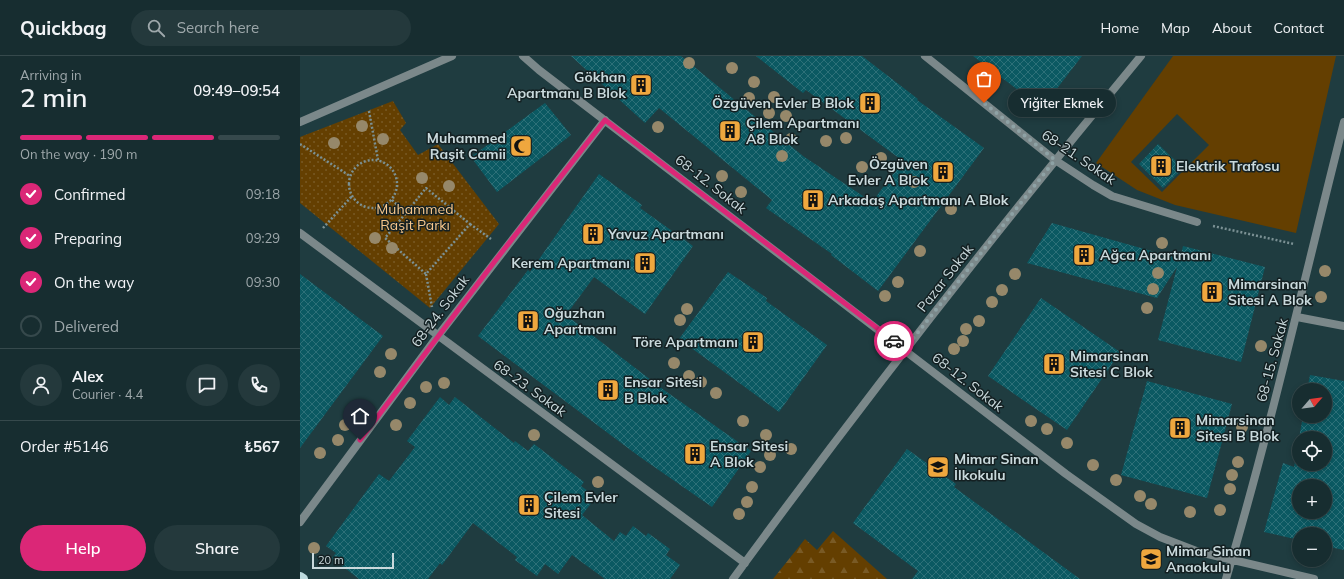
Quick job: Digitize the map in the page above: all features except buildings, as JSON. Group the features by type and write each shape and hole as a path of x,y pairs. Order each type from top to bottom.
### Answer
{"street":[{"path":"300,122 452,56"},
{"name":"68-12. Sokak","path":"523,56 539,70 1066,474 1136,524 1177,544 1199,552 1314,579"},
{"name":"68-21. Sokak","path":"925,56 1055,160 1112,196 1197,222"},
{"name":"Pazar Sokak","path":"733,579 904,350 1055,160 1141,56"},
{"name":"68-24. Sokak","path":"300,522 437,337 605,120"},
{"name":"68-15. Sokak","path":"1226,579 1297,317 1312,248 1344,122"},
{"name":"68-23. Sokak","path":"300,233 437,337 745,563"},
{"path":"1297,317 1344,326"}],"path":[{"path":"366,93 378,160"},
{"path":"300,144 350,176"},
{"path":"369,160 378,160 392,168 396,176 397,188 392,200 377,208 368,208 361,205 352,196 349,190 350,176 354,168 361,163 369,160"},
{"path":"470,224 426,274 385,238 426,188 470,224 504,249"},
{"path":"311,242 352,196"},
{"path":"392,200 406,213"},
{"path":"1197,222 1312,248"}],"green space":[{"path":"1173,56 1336,56 1296,233 1175,205 1137,190 1096,163","holes":["1177,114 1209,145 1162,192 1131,162"]},
{"name":"Muhammed Raşit Parkı","path":"393,101 406,123 400,130 418,155 438,144 499,224 430,308 300,203 300,137"},
{"path":"833,531 887,579 773,579 805,539 817,550"}],"way so far":[{"path":"894,341 904,350 1055,160 984,103"}],"place":[{"name":"Gökhan Apartmanı B Blok","path":"641,85"},
{"name":"Özgüven Evler B Blok","path":"870,103"},
{"name":"Yiğiter Ekmek","path":"984,103"},
{"name":"Çilem Apartmanı A8 Blok","path":"730,131"},
{"name":"Muhammed Raşit Camii","path":"521,146"},
{"name":"Elektrik Trafosu","path":"1161,166"},
{"name":"Özgüven Evler A Blok","path":"943,172"},
{"name":"Arkadaş Apartmanı A Blok","path":"813,200"},
{"name":"Yavuz Apartmanı","path":"593,234"},
{"name":"Ağca Apartmanı","path":"1084,255"},
{"name":"Kerem Apartmanı","path":"645,263"},
{"name":"Mimarsinan Sitesi A Blok","path":"1212,292"},
{"name":"Oğuzhan Apartmanı","path":"528,321"},
{"name":"Töre Apartmanı","path":"753,342"},
{"name":"Mimarsinan Sitesi C Blok","path":"1054,364"},
{"name":"Ensar Sitesi B Blok","path":"608,390"},
{"name":"Mimarsinan Sitesi B Blok","path":"1180,428"},
{"name":"Ensar Sitesi A Blok","path":"695,454"},
{"name":"Mimar Sinan İlkokulu","path":"938,467"},
{"name":"Çilem Evler Sitesi","path":"529,505"},
{"name":"Mimar Sinan Anaokulu","path":"1151,559"}],"route":[{"path":"360,440 495,261 605,120 894,341"}]}
